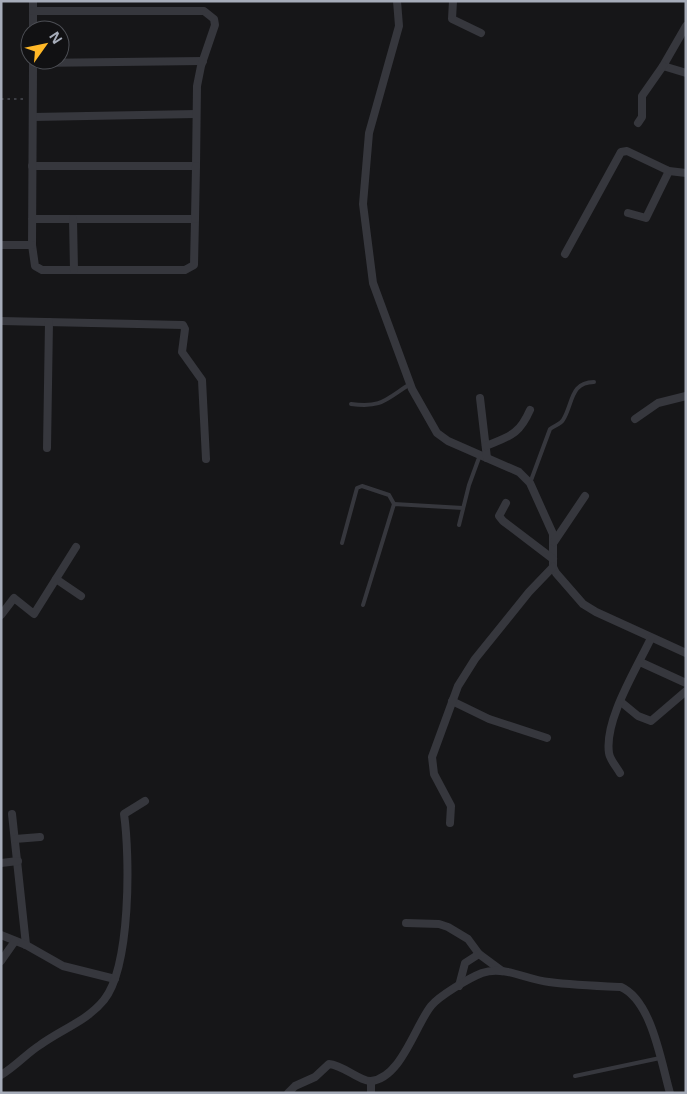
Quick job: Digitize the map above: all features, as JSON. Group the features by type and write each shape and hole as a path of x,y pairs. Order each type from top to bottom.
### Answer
{"street":[{"path":"33,1 33,20"},
{"path":"397,1 399,26 369,133 363,204 373,283 410,384 437,433 448,441 519,472 530,483 549,524 554,542 553,563 560,580 583,604 686,653"},
{"path":"453,1 452,19 481,33"},
{"path":"33,11 204,11 214,19 215,25 197,86 194,262 190,269 37,269 33,264 33,70"},
{"path":"638,124 642,117 642,96 663,66 686,26"},
{"path":"70,61 203,61"},
{"path":"663,66 686,73"},
{"path":"32,117 196,114"},
{"path":"565,254 621,152 628,151 669,171 686,173"},
{"path":"32,166 196,166"},
{"path":"628,214 646,218 669,171"},
{"path":"32,219 195,219"},
{"path":"73,219 74,270"},
{"path":"1,245 32,245"},
{"path":"1,322 183,325 185,329 182,352 187,361 200,373 202,380 206,458"},
{"path":"47,448 50,322"},
{"path":"635,419 658,403 686,396"},
{"path":"480,398 486,446 484,457"},
{"path":"486,446 518,431 523,426 530,410"},
{"path":"554,542 585,496"},
{"path":"506,503 500,516 503,522 553,563"},
{"path":"1,615 14,598 34,614 76,547"},
{"path":"450,823 451,806 434,774 432,757 452,701 458,686 475,659 553,563"},
{"path":"56,579 81,596"},
{"path":"620,773 609,752 611,723 651,638"},
{"path":"640,662 686,683"},
{"path":"621,702 638,716 650,721 686,692"},
{"path":"452,701 489,719 546,738"},
{"path":"1,1075 16,1067 44,1042 88,1016 105,999 115,979 126,914 128,843 124,814 145,801"},
{"path":"12,814 26,945"},
{"path":"15,839 40,837"},
{"path":"1,863 18,861"},
{"path":"406,923 439,924 448,927 468,940 479,954 502,970 547,982 621,987 628,990 640,1002 649,1023 670,1093"},
{"path":"1,935 26,945 64,966 115,979"},
{"path":"1,961 15,941"},
{"path":"459,986 465,963 479,954"},
{"path":"371,1081 390,1070 400,1061 432,1004 481,973 502,970"},
{"path":"288,1093 295,1086 315,1077 330,1064 371,1081"},
{"path":"371,1081 371,1093"}],"lane":[{"path":"530,483 550,429 560,424 565,418 576,388 586,382 594,382"},
{"path":"351,404 374,406 410,384"},
{"path":"459,525 463,508 484,457"},
{"path":"342,543 357,488 362,486 389,495 394,504 363,606"},
{"path":"394,504 463,508"},
{"path":"575,1076 660,1058"}],"path":[{"path":"1,98 32,99"}]}
